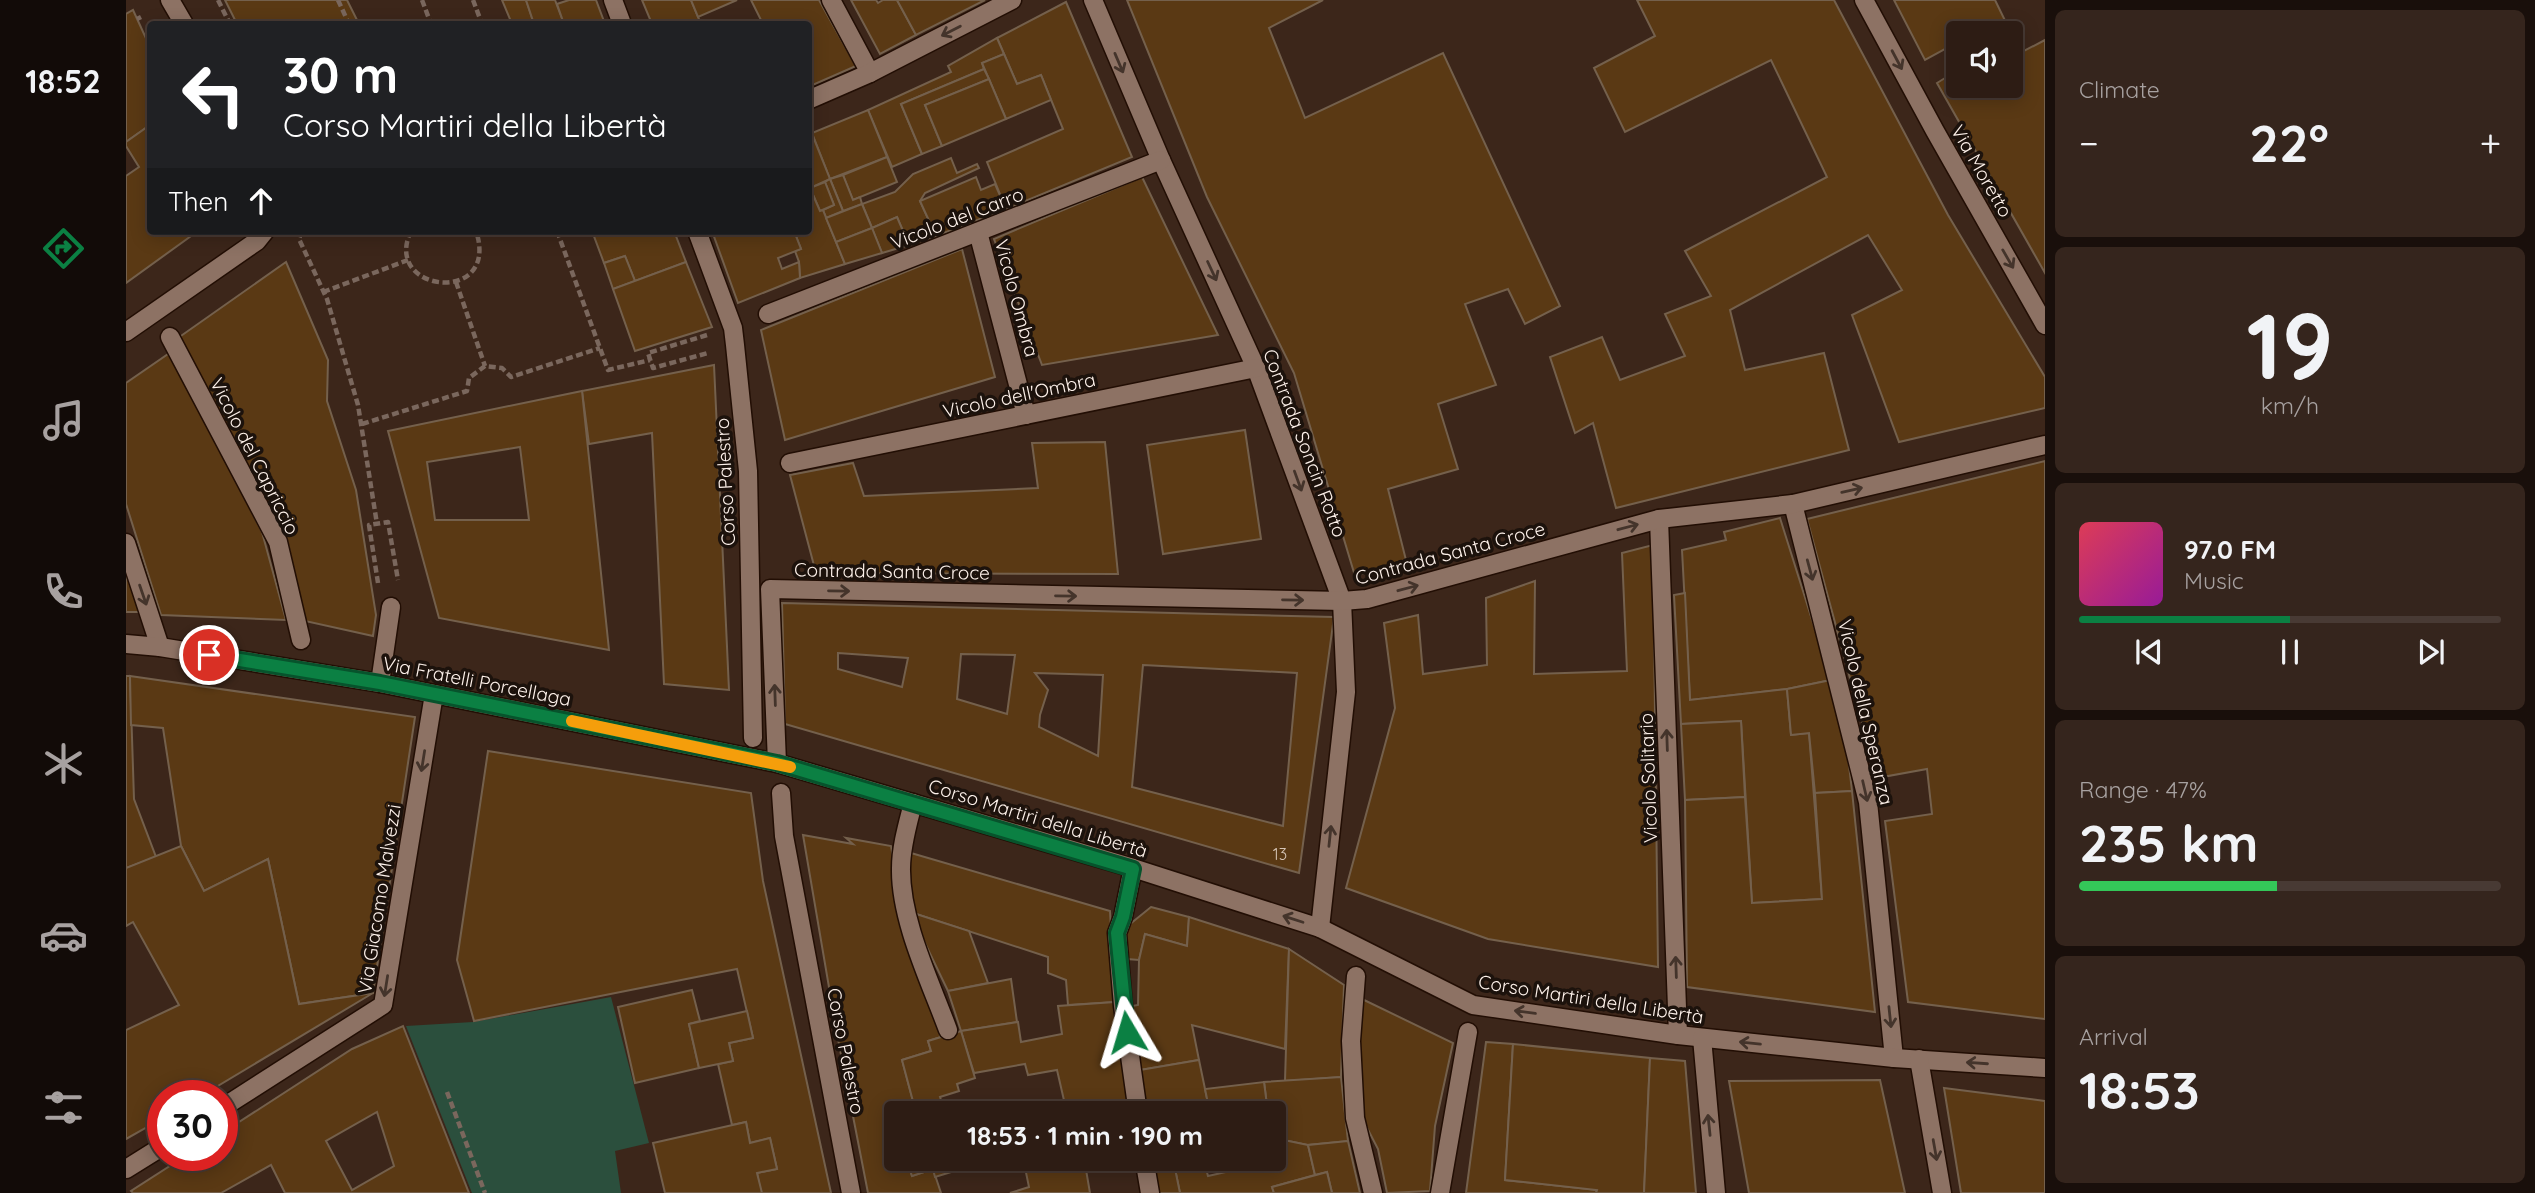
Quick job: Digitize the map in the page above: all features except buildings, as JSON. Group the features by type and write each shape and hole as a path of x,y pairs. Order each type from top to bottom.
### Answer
{"street":[{"path":"170,0 182,21"},
{"path":"614,0 621,21"},
{"path":"831,0 870,73"},
{"path":"812,98 870,73 1012,0"},
{"name":"Contrada Soncin Rotto","path":"1093,0 1161,160 1256,368 1342,601 1346,692 1320,928"},
{"name":"Via Moretto","path":"1864,0 2045,325"},
{"name":"Vicolo del Carro","path":"768,314 1161,160"},
{"name":"Vicolo Ombra","path":"978,232 1026,415"},
{"path":"126,332 262,235"},
{"name":"Corso Palestro","path":"698,235 734,336 747,471 753,738"},
{"name":"Vicolo del Capriccio","path":"170,337 278,542 301,640"},
{"name":"Vicolo dell'Ombra","path":"790,463 1256,368"},
{"name":"Contrada Santa Croce","path":"777,763 770,589 1342,601 1367,599 1659,519 1793,504 2045,445"},
{"name":"Vicolo della Speranza","path":"1793,504 1868,802 1894,1058"},
{"name":"Vicolo Solitario","path":"1659,519 1678,1035"},
{"path":"126,544 160,646"},
{"path":"380,683 391,607"},
{"name":"Via Fratelli Porcellaga","path":"126,644 160,646 380,683 777,763"},
{"name":"Via Giacomo Malvezzi","path":"238,1098 383,1005 434,694"},
{"name":"Corso Martiri della Libertà","path":"777,763 1320,928 1473,1005 1702,1038 1894,1058 2045,1068"},
{"name":"Corso Palestro","path":"781,793 784,836 852,1193"},
{"name":"Corso Martiri della Libertà","path":"912,803 901,867 904,898 910,924 948,1030"},
{"path":"1133,869 1117,933 1123,1006 1136,1101"},
{"path":"1356,976 1351,1041 1355,1118 1373,1193"},
{"path":"1440,1193 1468,1032"},
{"path":"1702,1038 1716,1193"},
{"path":"1919,1059 1942,1193"},
{"path":"126,1169 147,1156"},
{"path":"1146,1171 1150,1193"}],"path":[{"path":"218,0 228,21"},
{"path":"338,0 348,21"},
{"path":"422,0 430,21"},
{"path":"473,0 480,21"},
{"path":"300,235 299,239 323,292 354,392 362,424 377,524"},
{"path":"410,235 406,248 408,260 423,278 433,283 456,282 467,276 480,254 477,235"},
{"path":"558,235 608,370 650,360"},
{"path":"323,292 408,260"},
{"path":"456,282 485,366"},
{"path":"734,336 653,368 648,353 734,336"},
{"path":"362,424 467,391 469,378 485,366 502,368 511,377 600,348"},
{"path":"447,1092 485,1193"}],"green space":[{"path":"611,997 649,1143 615,1151 621,1193 472,1193 406,1026 473,1022"}],"slow traffic":[{"path":"572,721 790,767"}],"route":[{"path":"209,655 380,683 777,763 1133,869 1117,933 1127,1032"}]}
